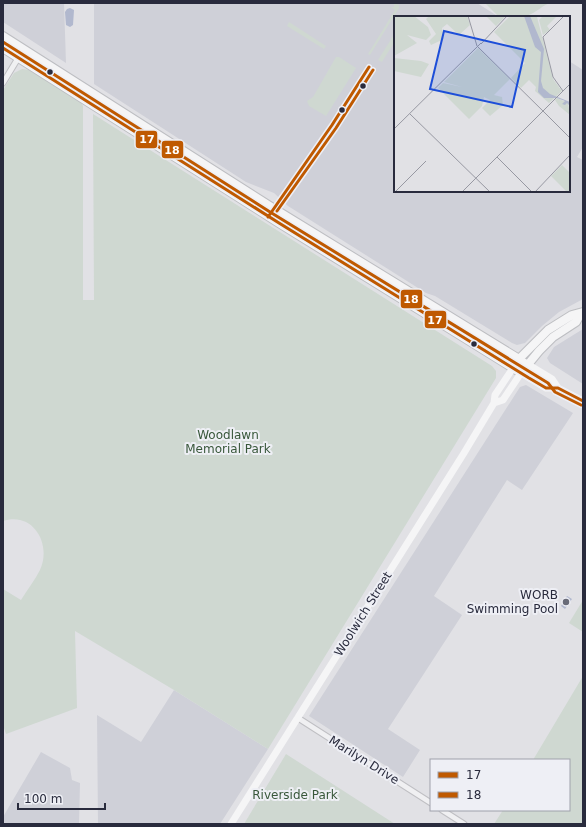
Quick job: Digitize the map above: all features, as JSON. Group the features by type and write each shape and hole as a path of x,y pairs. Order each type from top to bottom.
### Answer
{"main road":[{"path":"3,36 366,266 528,364 552,380 558,388 583,401"},
{"path":"3,48 274,220 521,373 546,388 558,388"},
{"name":"Woolwich Street","path":"231,824 494,403 495,395 519,359 548,330 572,315 582,313"},
{"name":"Woolwich Street","path":"494,403 503,400 528,364 553,337 576,322 582,313"}],"street":[{"path":"3,83 23,50"},
{"name":"Marilyn Drive","path":"298,718 430,802"},
{"path":"444,811 464,824"}],"shaded area":[{"path":"3,3 64,3 66,63 3,22"},
{"path":"94,3 477,3 497,16 394,16 394,192 570,192 570,62 583,70 583,147 577,157 583,160 583,299 559,312 525,343 517,345 512,343 435,296 426,293 288,206 274,193 246,182 94,84"},
{"path":"583,329 583,384 550,363 547,358 554,347"},
{"path":"526,385 573,413 522,490 507,480 434,596 462,615 388,729 420,750 403,777 309,716 520,387"},
{"path":"174,690 268,749 220,824 98,824 97,715 141,742"},
{"path":"41,752 70,768 72,780 80,783 79,824 3,824 3,817"}],"green space":[{"path":"394,3 399,5 399,8 370,55 368,54 395,10 391,7 394,7"},
{"path":"485,3 550,3 526,16 498,16"},
{"path":"289,22 326,46 324,49 287,26"},
{"path":"394,35 394,43 382,62 378,60"},
{"path":"336,57 339,57 356,68 326,116 309,106 307,101 313,97"},
{"name":"Woodlawn Memorial Park","path":"22,69 29,70 81,102 83,106 83,300 94,300 93,114 492,366 496,371 496,378 268,749 174,690 75,631 77,708 6,734 3,725 3,589 21,600 40,570 44,550 37,532 31,525 14,519 3,521 3,90 14,73"},
{"path":"583,600 583,632 569,623"},
{"path":"583,676 583,824 494,824 502,811 570,811 570,759 534,759"},
{"name":"Riverside Park","path":"286,754 395,824 244,824"}],"water":[{"path":"70,8 74,10 73,25 70,27 66,25 65,12"},
{"name":"WORB Swimming Pool","path":"567,596 572,599 565,609 561,606"}],"transit line":[{"name":"18","path":"3,42 270,212 548,383 555,392 581,405"},
{"name":"17","path":"3,48 279,223 529,378 546,388 558,388 583,401"},
{"name":"17","path":"268,217 332,125 369,67"},
{"name":"18","path":"277,211 336,128 373,70"}],"place":[{"name":"WORB Swimming Pool","path":"566,602"}]}
